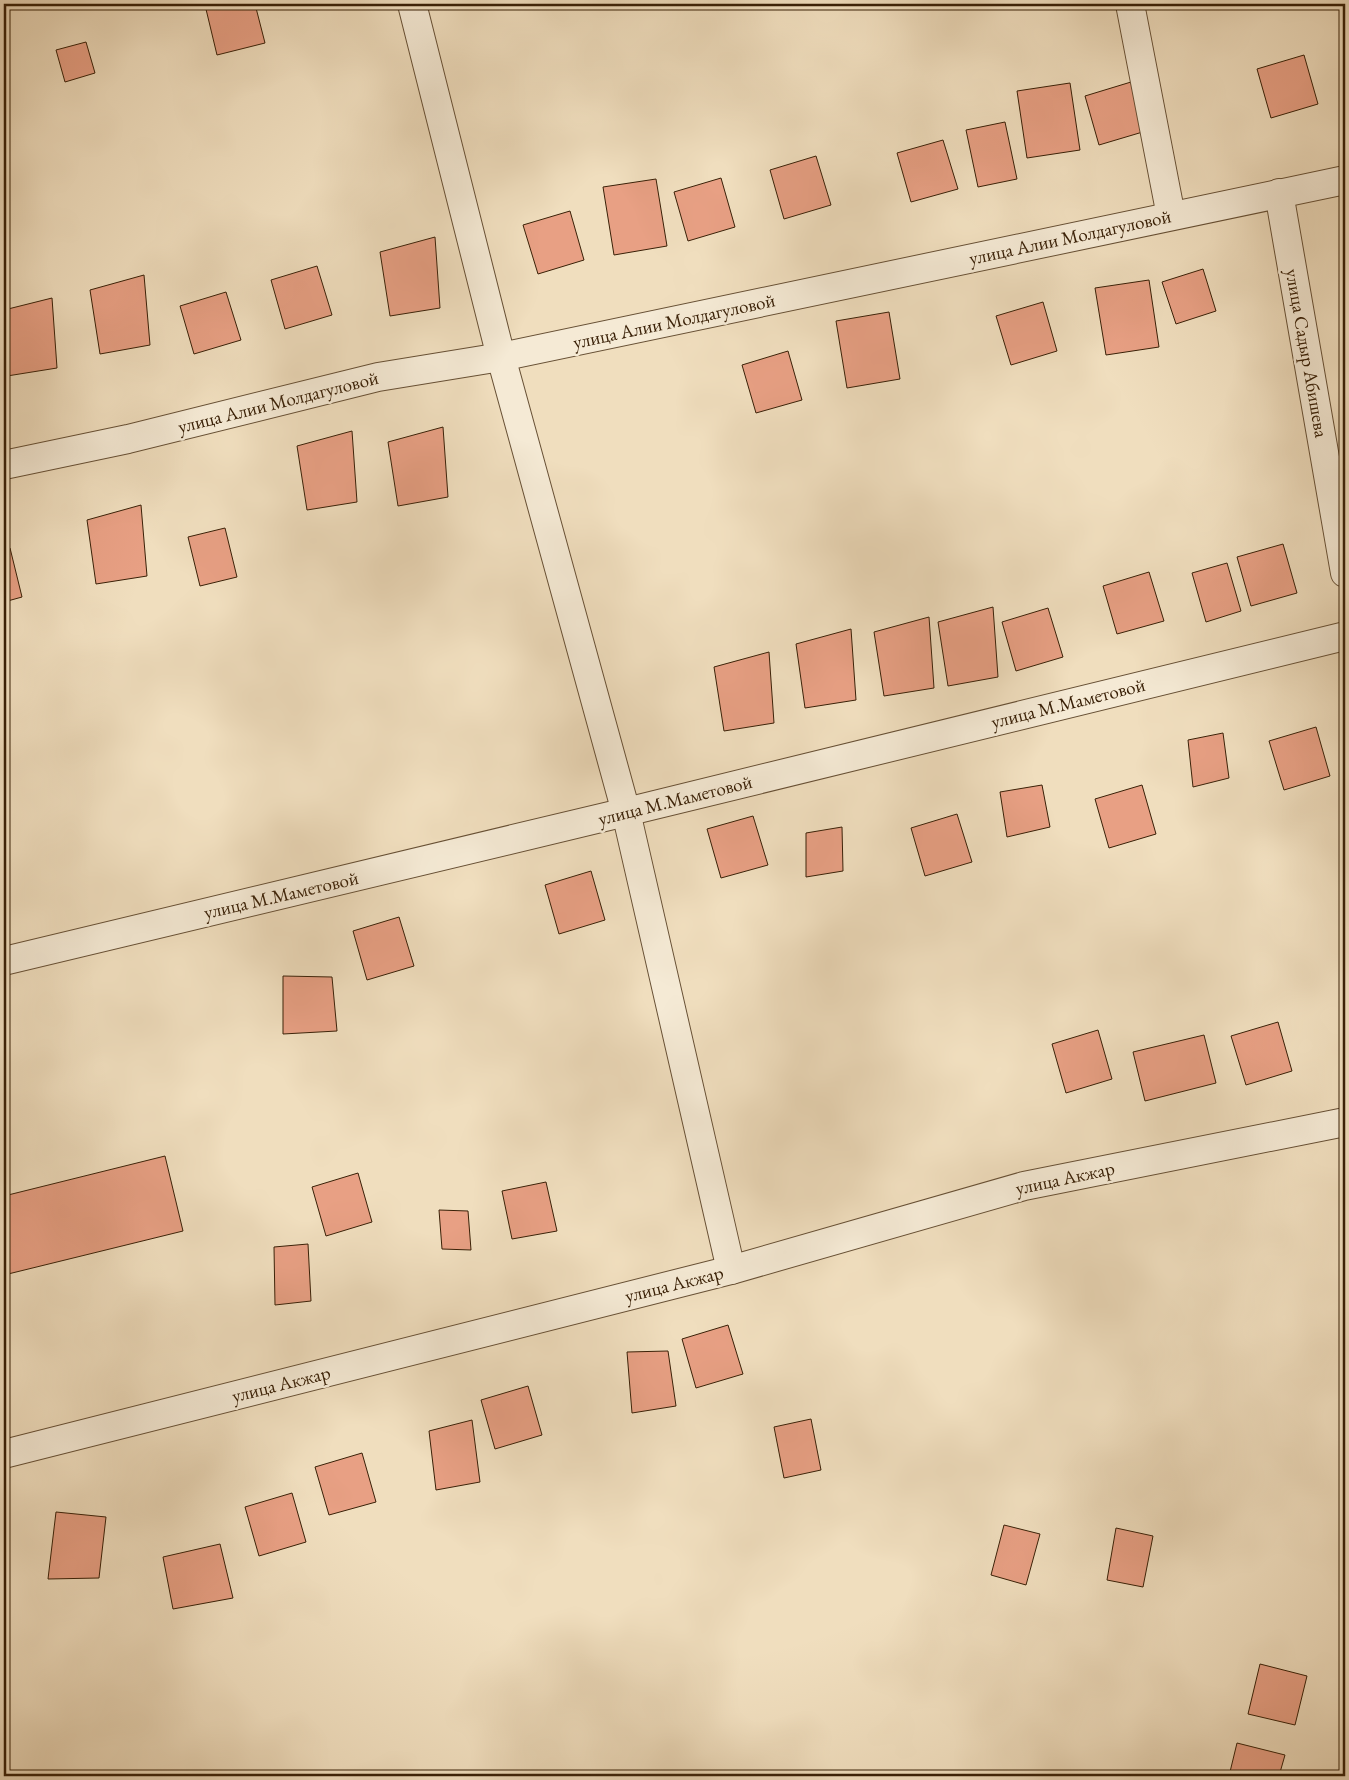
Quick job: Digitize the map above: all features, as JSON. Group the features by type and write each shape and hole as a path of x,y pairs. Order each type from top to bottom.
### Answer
{"street":[{"path":"412,4 501,357 626,812 731,1270"},
{"path":"1130,4 1171,216"},
{"name":"улица Алии Молдагуловой","path":"4,465 128,439 378,377 501,357 1345,180"},
{"name":"улица Садыр Абишева","path":"1279,193 1345,573"},
{"name":"улица М.Маметовой","path":"4,962 1345,636"},
{"name":"улица Акжар","path":"4,1454 731,1270 1024,1186 1345,1122"}],"building":[{"path":"255,4 265,43 217,55 205,5"},
{"path":"86,42 95,73 65,82 56,50"},
{"path":"1304,55 1318,104 1271,118 1257,69"},
{"path":"1131,82 1146,131 1099,145 1085,96"},
{"path":"1070,83 1080,150 1027,158 1017,91"},
{"path":"1005,122 1017,179 978,187 966,130"},
{"path":"943,140 958,189 911,202 897,153"},
{"path":"816,156 831,205 784,219 770,170"},
{"path":"721,178 735,227 688,241 674,192"},
{"path":"656,179 667,246 614,255 603,187"},
{"path":"570,211 584,260 538,274 523,225"},
{"path":"435,237 440,308 390,316 380,252"},
{"path":"317,266 332,315 285,329 271,280"},
{"path":"1203,269 1216,311 1176,324 1162,282"},
{"path":"144,275 150,345 100,354 90,290"},
{"path":"1149,280 1159,347 1106,355 1095,288"},
{"path":"226,292 241,340 194,354 180,306"},
{"path":"52,298 57,368 7,376 4,355 4,310"},
{"path":"1043,302 1057,351 1011,365 996,316"},
{"path":"889,312 900,379 847,388 836,321"},
{"path":"788,351 802,400 756,413 742,365"},
{"path":"443,427 448,497 398,506 388,442"},
{"path":"352,431 357,502 307,510 297,446"},
{"path":"141,505 147,576 96,584 87,520"},
{"path":"225,528 237,577 200,586 188,537"},
{"path":"1283,544 1297,593 1251,606 1237,557"},
{"path":"10,548 22,597 4,602 4,549"},
{"path":"1227,563 1241,611 1206,622 1192,573"},
{"path":"1149,572 1164,621 1117,634 1103,586"},
{"path":"993,607 998,677 948,686 938,622"},
{"path":"1048,608 1063,657 1016,671 1002,622"},
{"path":"929,617 934,688 884,696 874,632"},
{"path":"851,629 856,700 805,708 796,644"},
{"path":"769,652 774,723 724,731 714,667"},
{"path":"1316,727 1330,776 1284,790 1269,741"},
{"path":"1223,733 1229,778 1193,787 1188,740"},
{"path":"1042,785 1050,827 1007,837 1000,792"},
{"path":"1142,785 1156,834 1109,848 1095,799"},
{"path":"957,814 972,862 925,876 911,828"},
{"path":"753,816 768,865 721,878 707,829"},
{"path":"842,827 843,871 806,877 806,833"},
{"path":"591,871 605,920 559,934 545,885"},
{"path":"399,917 414,966 367,980 353,931"},
{"path":"283,976 332,977 337,1031 283,1034"},
{"path":"1278,1022 1292,1071 1246,1085 1231,1036"},
{"path":"1098,1030 1112,1079 1066,1093 1052,1044"},
{"path":"1204,1035 1216,1083 1145,1101 1133,1052"},
{"path":"165,1156 183,1231 4,1275 4,1196"},
{"path":"358,1173 372,1222 326,1236 312,1187"},
{"path":"546,1182 557,1231 512,1239 502,1191"},
{"path":"439,1210 468,1211 471,1250 442,1249"},
{"path":"308,1244 311,1301 275,1305 274,1247"},
{"path":"728,1325 743,1374 696,1388 682,1339"},
{"path":"668,1351 676,1406 632,1413 627,1352"},
{"path":"528,1386 542,1435 495,1449 481,1400"},
{"path":"811,1419 821,1470 784,1478 774,1427"},
{"path":"472,1420 480,1482 436,1490 429,1431"},
{"path":"362,1453 376,1502 329,1515 315,1467"},
{"path":"292,1493 306,1542 259,1556 245,1507"},
{"path":"56,1512 106,1517 99,1578 48,1579"},
{"path":"1004,1525 1040,1534 1026,1585 991,1575"},
{"path":"1116,1528 1153,1536 1143,1587 1107,1580"},
{"path":"220,1544 233,1598 173,1609 163,1557"},
{"path":"1260,1664 1307,1676 1295,1725 1248,1714"},
{"path":"1237,1743 1285,1755 1279,1776 1229,1776"}]}
